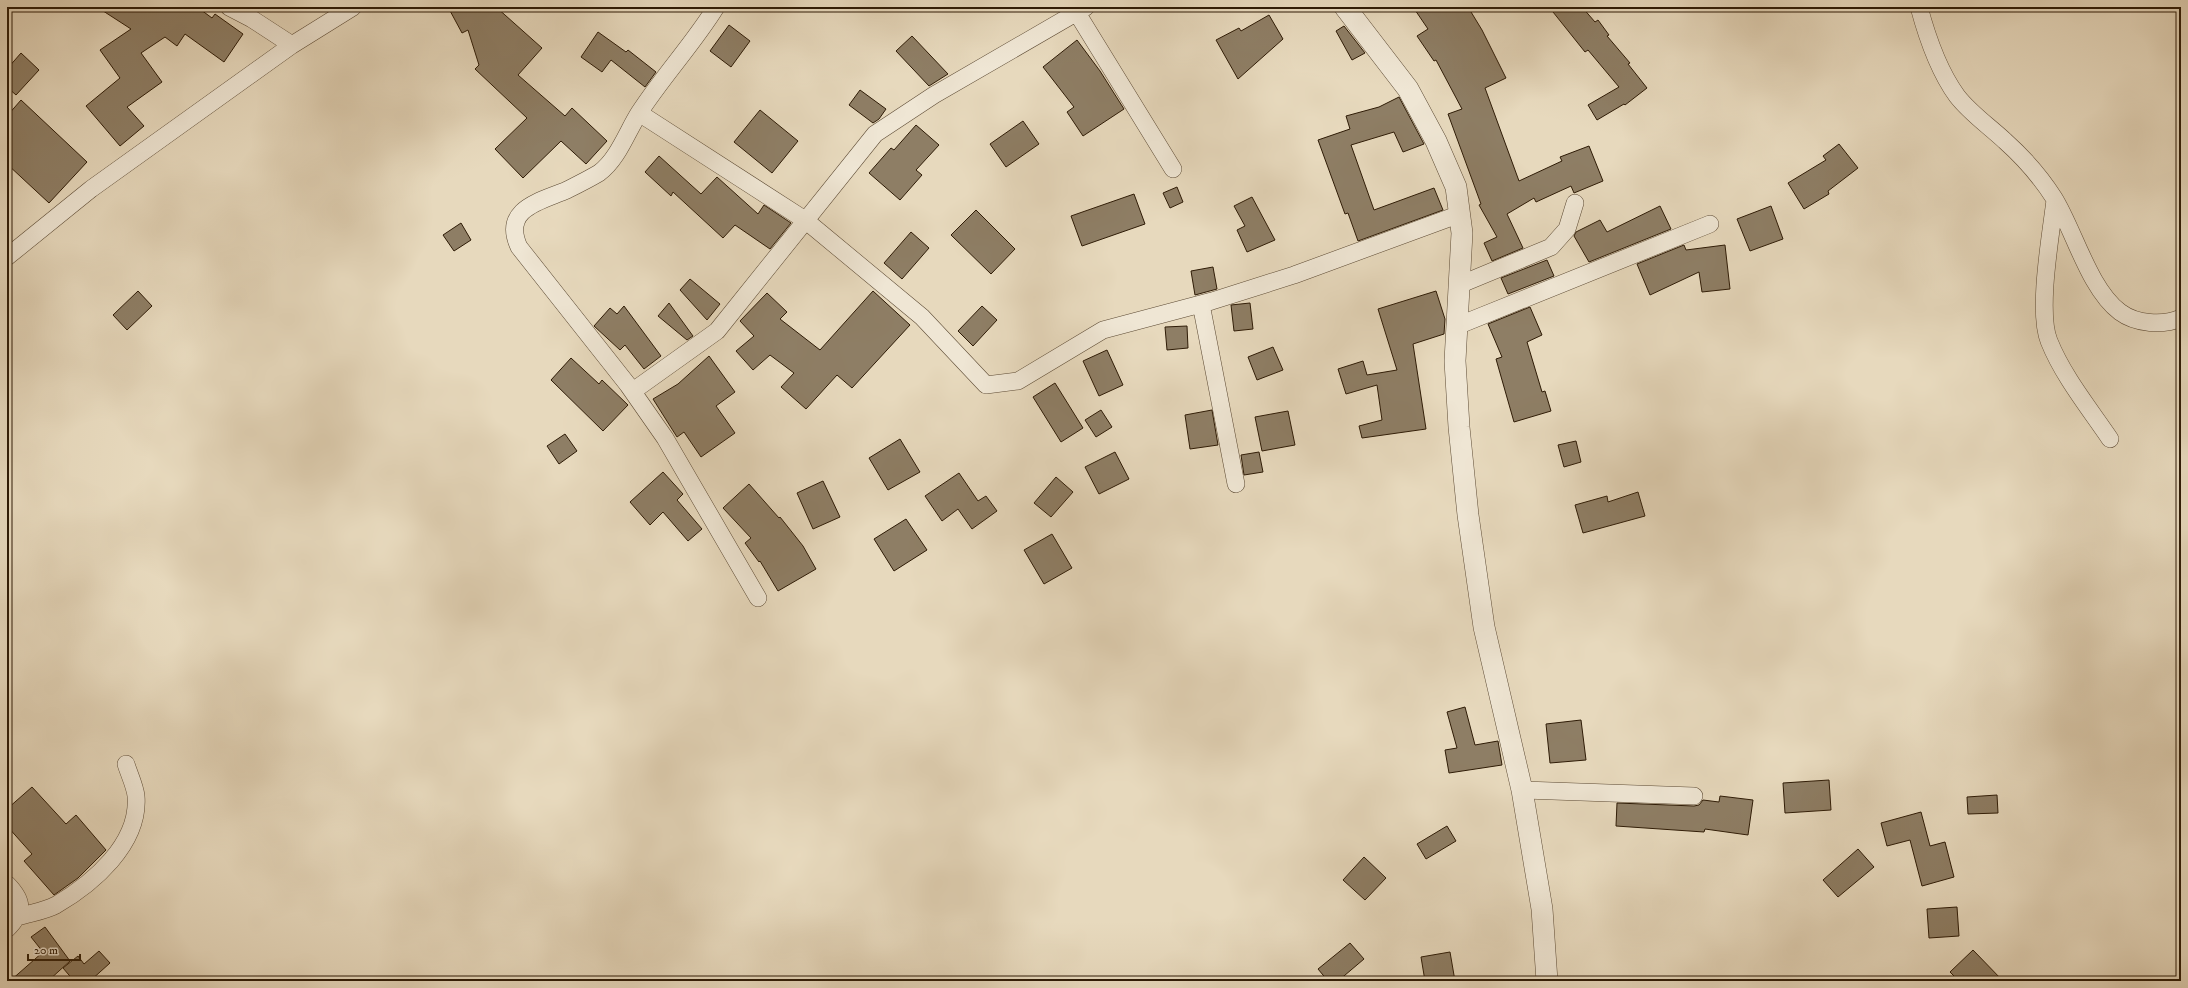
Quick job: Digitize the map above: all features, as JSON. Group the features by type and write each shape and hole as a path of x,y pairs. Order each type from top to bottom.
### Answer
{"street":[{"path":"229,7 252,19 292,45"},
{"path":"7,257 91,189 292,45 353,7"},
{"path":"716,7 639,113 611,161 599,172 567,190 532,203 519,216 515,226 514,236 519,247 633,391 665,438 758,598"},
{"path":"1345,7 1408,89 1436,141 1456,187 1462,233 1455,361 1459,427 1468,515 1484,627 1522,790 1542,909 1547,981"},
{"path":"1919,7 1929,44 1956,96 1983,123 2032,167 2055,199 2079,252 2107,300 2121,312 2139,321 2160,323 2181,318"},
{"path":"633,391 717,330 875,134 934,95 1082,10 1173,169"},
{"path":"639,113 805,220 922,317 986,386 1018,381 1103,330 1201,304 1294,275 1460,214"},
{"path":"2055,199 2046,274 2045,319 2049,340 2067,375 2110,439"},
{"path":"1459,285 1551,247 1567,229 1575,203"},
{"path":"1457,326 1710,224"},
{"path":"1201,304 1236,484"},
{"path":"12,923 54,906 82,887 105,867 125,842 133,822 136,796 126,764"},
{"path":"1522,790 1694,796"},
{"path":"7,884 20,901 12,923"}],"building":[{"path":"97,7 197,7 212,18 215,14 243,34 224,62 185,34 177,46 165,37 141,53 162,82 127,107 144,126 120,146 86,106 120,78 100,50 131,29"},
{"path":"448,7 496,7 542,48 518,75 565,116 572,108 607,141 586,164 561,141 523,178 495,149 527,118 475,69 479,65 468,30 462,33"},
{"path":"1413,7 1468,7 1482,30 1506,78 1485,88 1519,181 1562,161 1560,157 1589,146 1603,181 1574,193 1571,186 1536,202 1534,198 1507,214 1523,248 1492,261 1484,243 1497,237 1479,205 1481,204 1448,114 1462,109 1436,60 1434,61 1417,36 1428,29"},
{"path":"1549,7 1582,7 1595,22 1598,20 1609,35 1607,36 1630,63 1628,64 1647,88 1625,105 1624,104 1597,120 1588,105 1619,87 1588,50 1585,52"},
{"path":"1269,15 1283,39 1238,79 1216,40 1239,28 1241,31"},
{"path":"729,25 750,41 731,67 710,51"},
{"path":"1344,26 1365,53 1352,60 1336,31"},
{"path":"598,32 626,52 628,50 656,72 645,87 611,60 602,72 581,57"},
{"path":"912,36 948,74 929,86 896,51"},
{"path":"1077,40 1100,71 1124,109 1083,136 1067,112 1074,107 1043,67"},
{"path":"21,53 39,70 16,95 7,87 7,69"},
{"path":"860,90 886,109 879,119 873,123 849,105"},
{"path":"1399,97 1424,144 1403,152 1394,132 1351,145 1374,210 1434,188 1443,210 1358,241 1348,213 1345,214 1318,140 1350,129 1346,116 1379,107"},
{"path":"21,100 87,162 49,203 7,164 7,116"},
{"path":"760,110 798,141 772,173 734,142"},
{"path":"1023,121 1039,144 1006,167 990,144"},
{"path":"916,125 939,145 916,170 922,175 900,200 869,173 891,148 894,150"},
{"path":"1839,144 1858,168 1828,191 1829,194 1804,209 1788,183 1826,160 1823,156"},
{"path":"659,156 701,194 717,177 758,214 764,205 791,223 770,249 735,225 723,238 673,192 671,196 645,172"},
{"path":"1177,187 1183,202 1170,208 1163,193"},
{"path":"1134,194 1145,224 1082,246 1071,216"},
{"path":"1252,197 1275,240 1247,252 1237,230 1245,226 1234,206"},
{"path":"1660,206 1671,229 1589,262 1574,236 1576,232 1600,220 1607,232"},
{"path":"1771,206 1783,239 1750,251 1737,219"},
{"path":"976,210 1015,249 991,274 951,235"},
{"path":"461,223 471,240 454,251 443,235"},
{"path":"911,232 929,248 902,279 884,263"},
{"path":"1684,245 1686,250 1725,245 1730,289 1702,292 1699,272 1650,295 1637,264"},
{"path":"1547,260 1554,276 1508,294 1501,278"},
{"path":"1213,267 1217,289 1195,295 1191,271"},
{"path":"690,279 720,304 707,320 680,290"},
{"path":"138,291 152,306 127,330 113,315"},
{"path":"873,291 910,325 852,388 837,375 806,409 781,387 794,373 770,355 753,370 736,351 754,336 740,321 767,293 787,312 780,319 820,350"},
{"path":"1436,291 1445,319 1444,334 1413,344 1426,429 1362,438 1359,426 1382,420 1377,385 1346,394 1338,369 1363,361 1367,375 1397,370 1378,309"},
{"path":"669,303 693,336 687,340 658,316"},
{"path":"1250,303 1253,329 1234,331 1231,305"},
{"path":"624,306 661,356 644,369 625,345 620,350 594,326 610,308 617,314"},
{"path":"982,306 997,320 973,346 958,331"},
{"path":"1530,307 1542,335 1527,342 1542,392 1545,391 1551,411 1514,422 1496,359 1502,357 1488,324"},
{"path":"1187,326 1188,348 1167,350 1165,327"},
{"path":"1273,347 1283,370 1257,380 1248,357"},
{"path":"1107,350 1123,385 1099,396 1083,361"},
{"path":"709,356 735,392 716,406 735,433 701,457 684,432 677,437 653,399 678,384"},
{"path":"571,358 599,384 602,380 628,405 603,431 551,380"},
{"path":"1055,383 1083,428 1061,442 1033,397"},
{"path":"1101,410 1112,427 1096,437 1085,420"},
{"path":"1212,410 1218,445 1190,449 1185,415"},
{"path":"1288,411 1295,445 1262,451 1255,417"},
{"path":"565,434 577,451 559,464 547,446"},
{"path":"900,439 920,472 888,490 869,458"},
{"path":"1576,441 1581,462 1564,467 1558,445"},
{"path":"1115,452 1129,479 1099,494 1085,467"},
{"path":"1259,452 1263,472 1244,475 1241,455"},
{"path":"663,472 683,494 677,500 702,529 688,541 663,512 650,525 630,502"},
{"path":"959,473 978,501 986,496 997,511 972,529 958,509 942,521 925,496"},
{"path":"1056,477 1073,492 1051,517 1034,503"},
{"path":"823,481 840,517 813,529 797,493"},
{"path":"749,484 779,518 780,517 803,546 816,569 778,591 760,561 759,562 745,543 751,538 723,508"},
{"path":"1638,492 1645,516 1583,533 1575,505 1607,496 1608,502"},
{"path":"906,519 927,550 894,571 874,539"},
{"path":"1052,534 1072,568 1044,584 1024,550"},
{"path":"1465,707 1475,745 1498,741 1502,765 1449,773 1445,750 1457,748 1447,712"},
{"path":"1581,720 1586,760 1550,763 1546,724"},
{"path":"1829,780 1831,810 1785,813 1783,783"},
{"path":"32,787 66,824 76,815 106,850 78,878 54,895 24,861 32,854 7,826 7,809"},
{"path":"1997,795 1998,813 1968,814 1967,797"},
{"path":"1720,796 1753,800 1748,835 1705,829 1704,832 1616,826 1617,803 1694,806 1699,805 1703,800 1719,802"},
{"path":"1921,812 1930,846 1945,842 1954,877 1922,886 1910,840 1887,846 1881,823"},
{"path":"1447,826 1456,841 1426,859 1417,844"},
{"path":"1858,849 1874,867 1838,897 1823,880"},
{"path":"1364,857 1386,878 1365,900 1343,880"},
{"path":"1957,907 1959,936 1929,938 1927,909"},
{"path":"45,927 70,961 48,981 10,981 43,952 31,937"},
{"path":"1350,943 1364,959 1338,981 1328,981 1318,969"},
{"path":"1973,950 2003,981 1959,981 1950,972"},
{"path":"99,951 110,963 90,981 74,981 63,968 78,956 84,964"},
{"path":"1450,952 1455,981 1425,981 1421,957"}]}
